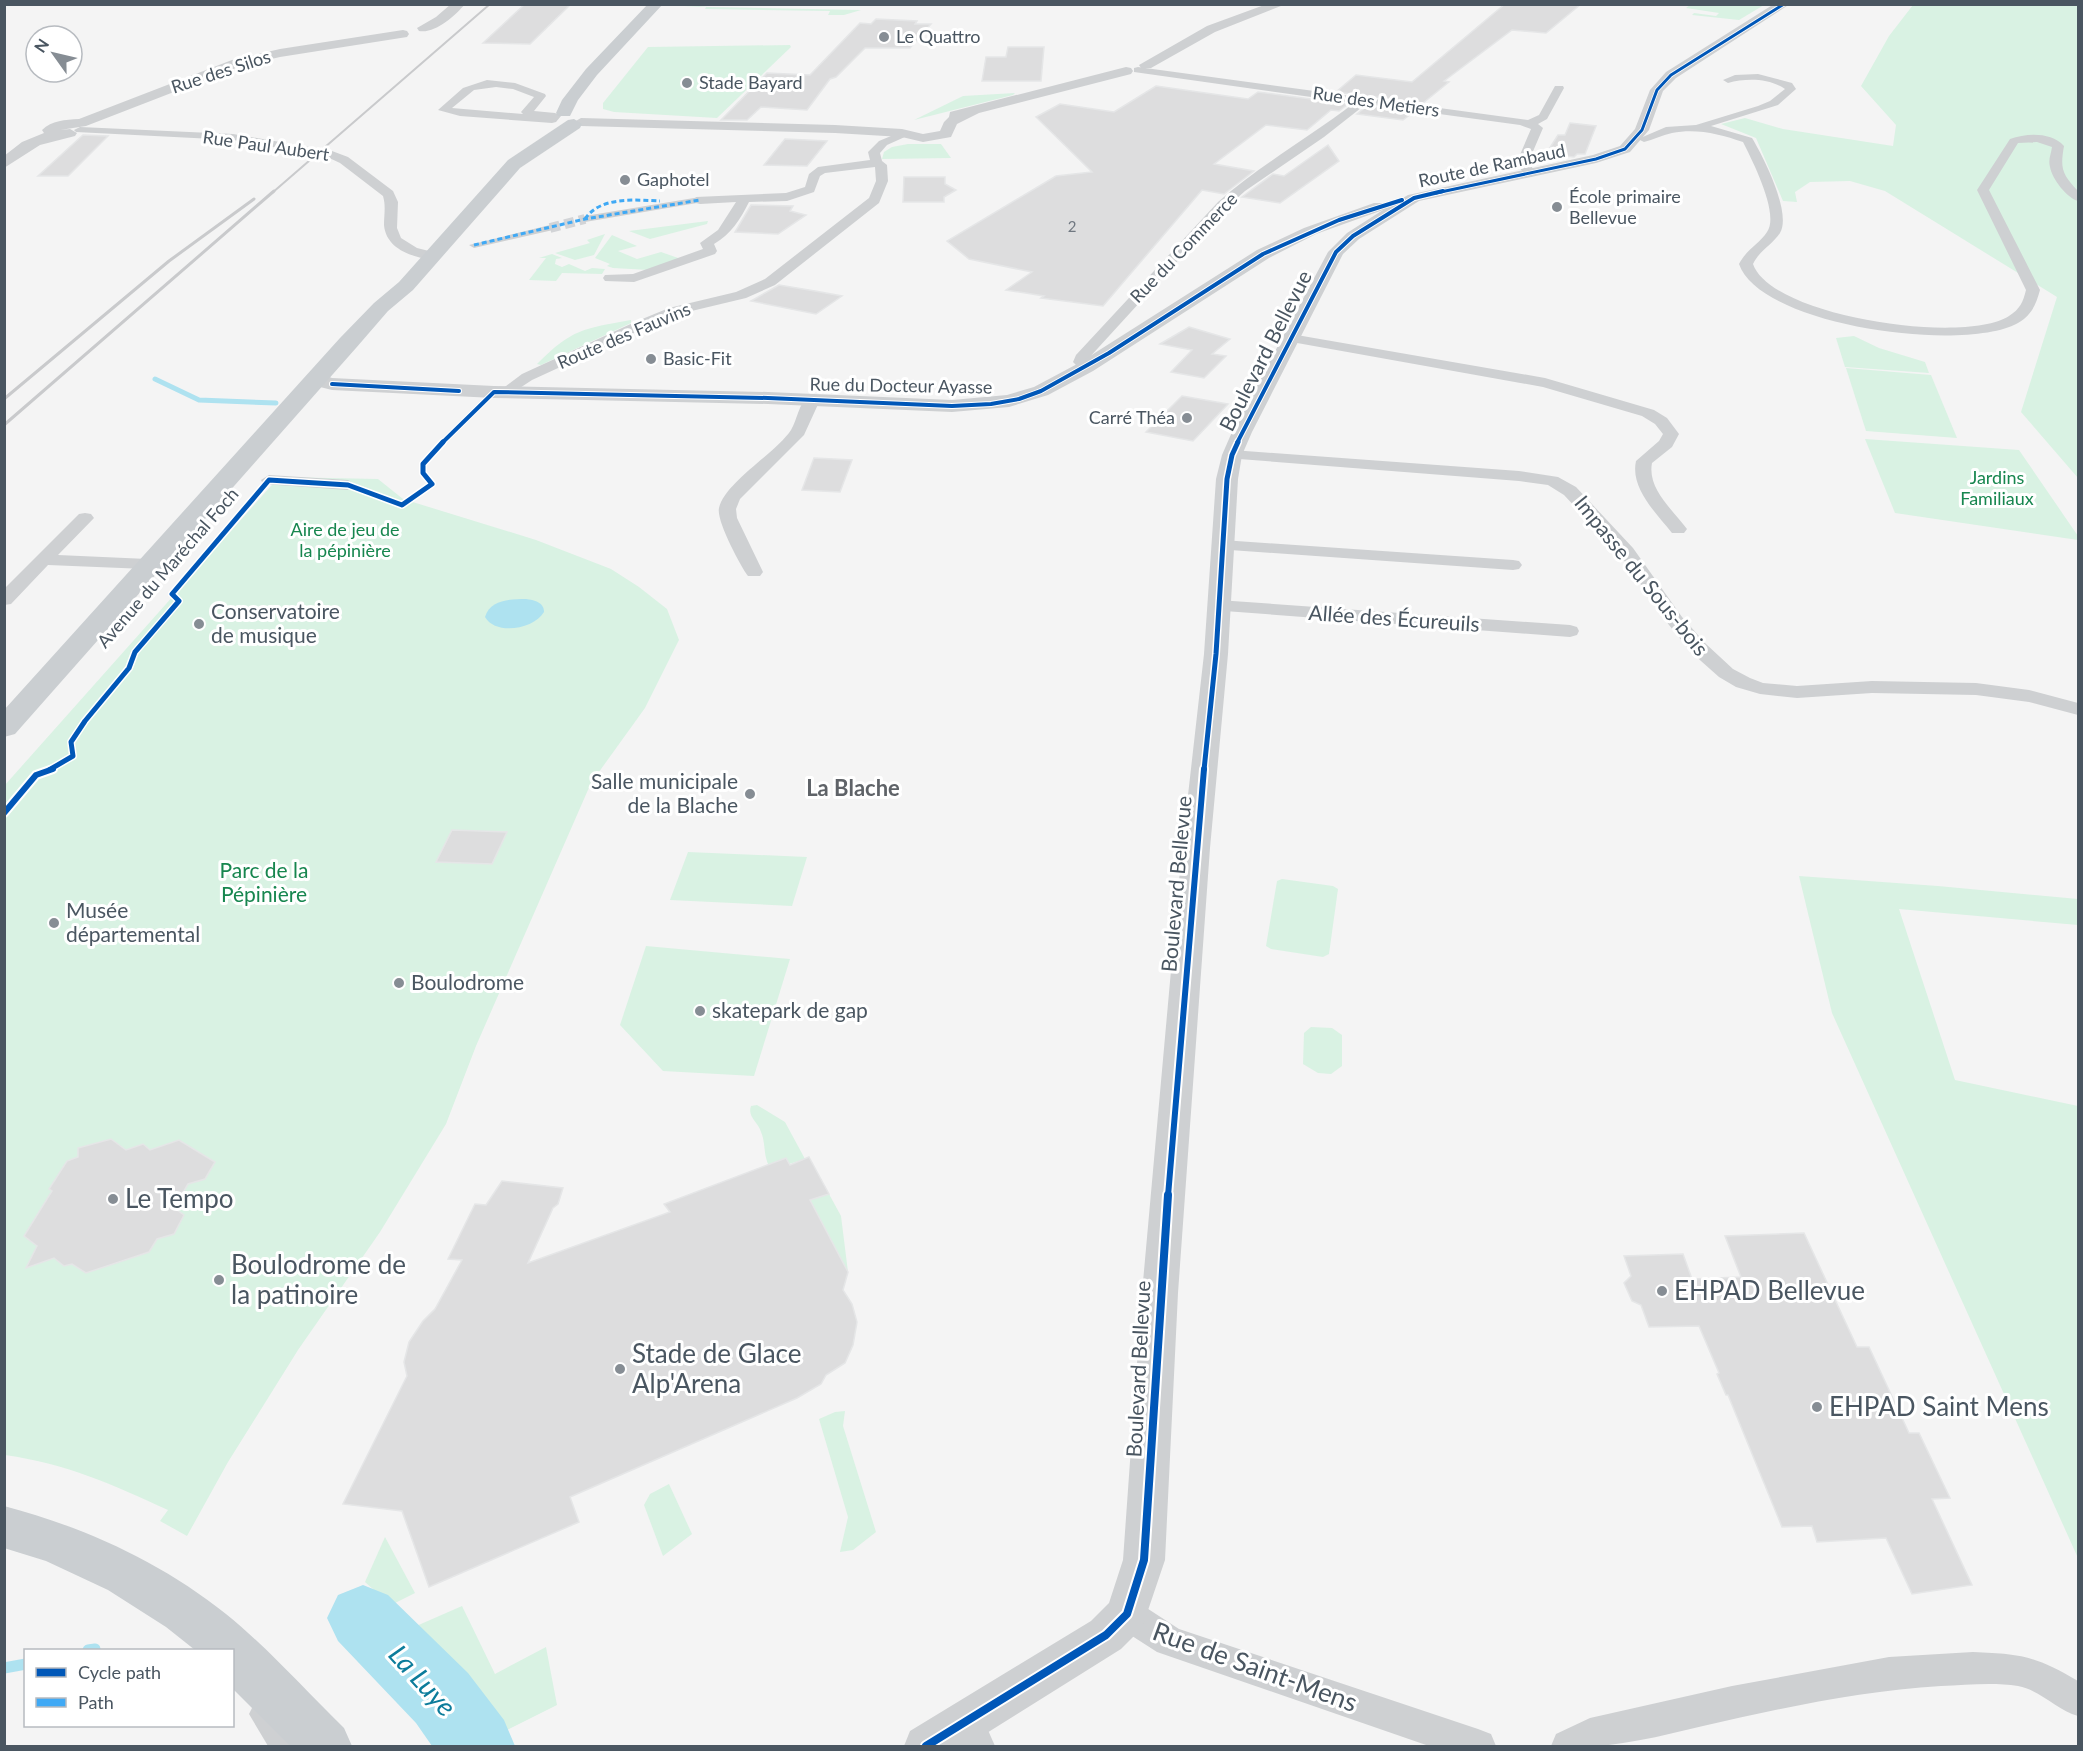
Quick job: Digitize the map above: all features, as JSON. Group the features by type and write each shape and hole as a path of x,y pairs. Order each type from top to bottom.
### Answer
{"main road":[{"path":"569,118 579,106 581,94 615,49 656,4"},
{"name":"Avenue du Maréchal Foch","path":"4,728 294,421 325,381 384,325 406,286 514,164 569,118"},
{"name":"Avenue du Maréchal Foch","path":"4,753 160,565"},
{"path":"4,1527 26,1532 75,1551 122,1574 162,1598 226,1649"},
{"path":"234,1656 327,1746"}],"street":[{"name":"Rue des Silos","path":"4,164 24,147 54,133 80,127 237,63 409,30 440,20 459,4"},
{"path":"934,120 1137,67 1177,49 1211,28 1280,4"},
{"name":"Route de Rambaud","path":"1396,210 1414,198 1533,173 1617,160 1632,152 1645,127 1657,90 1671,75 1784,4"},
{"path":"1083,81 1110,66 1137,67"},
{"name":"Rue des Metiers","path":"1137,67 1530,124"},
{"path":"1700,127 1784,98 1791,89 1785,83 1749,77 1728,80"},
{"path":"569,118 527,112 540,96 497,83 482,84 467,89 444,110 460,113 569,118 903,131 923,138"},
{"path":"1533,173 1522,164 1538,131 1530,124 1543,117 1559,88"},
{"name":"Rue du Commerce","path":"1086,367 1080,362 1081,358 1227,200 1320,135 1364,100"},
{"path":"679,202 648,200 615,202 591,210 585,219 679,202 787,197 804,193 810,189 817,172 838,167 860,166 891,143 943,135 948,132 947,128 955,119 974,110"},
{"path":"876,155 889,139 903,131 927,123 947,128"},
{"path":"1645,127 1662,131 1672,124"},
{"path":"1645,127 1672,124 1700,127 1722,131 1748,140 1765,175 1778,219 1778,226 1774,232 1748,258 1746,264 1751,277 1765,287 1796,302 1846,320 1873,326 1916,330 1986,330 2007,324 2030,304 2033,290 1983,190 2014,141 2027,139 2047,141 2058,146 2056,168 2067,186 2079,197"},
{"name":"Rue Paul Aubert","path":"80,127 232,137 334,155 389,194 392,200 391,227 394,237 409,250 432,256"},
{"name":"Route des Fauvins","path":"497,392 666,314 741,295 770,282 875,200 882,181 876,155"},
{"name":"Route de Rambaud","path":"1396,210 1533,173"},
{"name":"Rue du Docteur Ayasse","path":"325,381 459,391 952,406 991,404 1029,396 1086,367 1263,254 1310,231 1370,208 1414,198"},
{"path":"610,278 634,278 710,251 707,243 723,233 736,216 744,199"},
{"name":"Rue du Docteur Ayasse","path":"1370,208 1396,210"},
{"name":"Boulevard Bellevue","path":"1127,1614 1144,1560 1160,1293 1191,907 1216,654 1227,479 1233,455 1260,396 1336,252 1353,236 1396,210"},
{"path":"474,245 550,228"},
{"path":"1291,338 1545,383 1648,412 1661,421 1671,434 1666,444 1644,461 1642,465 1645,479 1659,506 1678,529"},
{"path":"754,572 726,513 728,504 798,432 812,400"},
{"name":"Impasse du Sous-bois","path":"1233,455 1519,476 1538,478 1563,485 1633,560 1671,616 1701,653 1728,674 1751,686 1784,692 1872,687 1952,689 2036,698 2079,709"},
{"path":"270,480 348,485"},
{"path":"4,600 85,518"},
{"path":"1222,545 1513,565"},
{"path":"45,560 160,565"},
{"name":"Allée des Écureuils","path":"1218,606 1570,631"},
{"path":"2036,698 2079,697"},
{"name":"Rue de Saint-Mens","path":"926,1746 972,1734 1106,1635 1127,1614 1169,1641 1478,1746"},
{"path":"234,1659 288,1746"},
{"path":"1569,1746 1600,1733 1732,1703 1889,1673 1973,1668 2018,1670 2036,1675 2079,1700"}],"green space":[{"path":"1690,5 1764,5 1739,20 1692,15 1694,13 1716,16 1719,13 1686,8"},
{"path":"1913,5 2078,5 2078,478 2021,412 2057,297 1885,191 1850,181 1810,182 1795,192 1797,202 1783,201 1756,138 1721,124 1745,118 1783,129 1893,146 1896,125 1861,86 1889,36"},
{"path":"684,6 861,10 844,15 828,15 830,11 705,9 706,7"},
{"name":"Stade Bayard","path":"790,45 791,47 717,118 614,112 603,109 603,103 648,47"},
{"path":"1015,93 1013,95 914,120 963,96"},
{"path":"908,144 941,144 951,158 882,159 884,152 892,147"},
{"path":"708,221 707,224 650,239 629,231"},
{"path":"605,234 594,255 575,260 555,253 590,243 587,240"},
{"path":"612,235 637,246 618,251 637,259 661,252 681,259 649,270 607,266 610,264 595,258"},
{"path":"552,254 562,258 556,259 555,264 562,267 569,264 585,271 592,268 605,269 602,274 562,273 556,281 529,280 546,258 539,258"},
{"path":"631,320 631,323 541,365 537,364 560,343 580,332"},
{"path":"1854,336 1879,348 1925,362 1929,373 1845,367 1836,338"},
{"path":"1846,368 1931,375 1957,438 1866,431"},
{"name":"Jardins Familiaux","path":"1865,439 2019,450 2078,536 2078,540 1895,513"},
{"name":"Parc de la Pépinière","path":"279,477 378,479 403,499 536,540 611,569 667,609 679,640 645,708 591,783 476,1046 446,1124 380,1232 298,1350 228,1462 187,1536 160,1521 168,1510 69,1470 5,1455 5,785"},
{"path":"688,852 807,857 792,906 670,900"},
{"path":"1799,876 2078,899 2078,925 1899,909 1955,1080 2078,1106 2078,1558 1832,1013"},
{"path":"1282,879 1333,886 1338,889 1329,954 1323,957 1271,949 1266,946 1277,881"},
{"name":"skatepark de gap","path":"646,946 790,959 754,1076 663,1071 620,1025"},
{"path":"1311,1027 1332,1028 1342,1035 1342,1066 1331,1074 1318,1073 1303,1064 1304,1033"},
{"path":"757,1105 785,1122 805,1159 789,1164 786,1158 769,1166 760,1128 750,1113 751,1106"},
{"path":"829,1194 841,1216 848,1272 810,1200"},
{"path":"845,1411 843,1426 876,1532 853,1550 840,1552 848,1517 819,1419 835,1412"},
{"path":"669,1484 692,1534 663,1556 644,1505 650,1494"},
{"path":"385,1537 415,1593 391,1605 365,1582"},
{"path":"462,1606 495,1674 546,1647 557,1705 505,1731 464,1681 414,1627"}],"water":[{"path":"526,599 538,602 544,609 539,618 532,623 515,628 497,627 485,617 491,607 496,604 507,600"}],"building":[{"path":"525,4 571,4 530,44 483,43"},
{"path":"1505,4 1581,4 1546,33 1512,30 1444,81 1449,82 1423,103 1336,92 1356,75 1412,82"},
{"path":"876,19 931,24 910,48 865,48 836,77 830,79 807,110 761,107 747,120 721,120 767,73 810,75 860,23 871,24"},
{"path":"1008,47 1044,47 1041,81 982,81 986,57 1006,57"},
{"path":"1156,86 1248,99 1258,92 1348,104 1339,111 1331,110 1307,130 1266,125 1214,164 1254,171 1224,194 1202,190 1103,306 1041,298 1044,296 1006,290 1032,272 969,259 947,241 1056,176 1092,172 1036,117 1060,104 1114,112"},
{"path":"1367,106 1412,113 1403,120 1357,114"},
{"path":"1570,123 1596,126 1585,154 1577,154 1574,157 1546,154 1558,135 1565,135"},
{"path":"83,135 108,136 68,176 38,176"},
{"path":"785,139 827,141 807,166 764,165"},
{"path":"1328,145 1339,161 1280,203 1242,197 1273,174 1284,176"},
{"path":"904,177 945,177 945,184 956,190 944,197 944,202 903,202"},
{"path":"751,205 793,206 790,211 806,215 778,234 735,232"},
{"path":"779,285 842,296 816,314 751,301"},
{"path":"1189,327 1230,339 1212,354 1226,356 1204,378 1171,372 1192,350 1160,344"},
{"name":"Carré Théa","path":"1182,396 1228,404 1193,441 1146,432"},
{"path":"814,458 852,460 840,492 802,490"},
{"path":"452,830 507,832 492,864 436,862"},
{"name":"Le Tempo","path":"111,1139 126,1150 143,1144 150,1150 179,1140 215,1162 205,1179 188,1184 174,1208 184,1215 174,1234 157,1239 149,1252 86,1273 72,1264 64,1266 54,1258 26,1268 37,1246 24,1236 52,1191 49,1189 67,1161 78,1157 78,1148"},
{"name":"Stade de Glace Alp'Arena","path":"809,1157 829,1194 810,1200 848,1272 843,1290 852,1304 857,1322 853,1345 845,1363 826,1375 821,1384 797,1398 570,1497 579,1522 429,1587 402,1511 343,1504 407,1376 404,1362 409,1342 423,1321 435,1309 462,1260 448,1259 475,1204 486,1205 502,1181 563,1188 558,1204 553,1208 528,1263 670,1212 664,1204 786,1158 790,1165"},
{"name":"EHPAD Saint Mens","path":"1804,1233 1857,1347 1869,1347 1909,1433 1919,1433 1950,1498 1932,1499 1972,1585 1912,1594 1886,1538 1817,1542 1812,1526 1782,1527 1699,1326 1649,1327 1641,1305 1632,1301 1624,1283 1631,1276 1624,1256 1683,1254 1692,1279 1741,1277 1725,1236"}],"waterway":[{"path":"155,379 199,400 276,403"},
{"name":"La Luye","path":"363,1618 442,1698 477,1746"},
{"path":"4,1668 24,1664"}],"tunnel":[{"path":"550,228 585,219"}],"railway":[{"path":"272,193 490,4"},
{"path":"4,425 274,191"},
{"path":"4,399 169,261 254,199"}],"marked path":[{"path":"474,245 585,219 700,200"},
{"path":"585,219 589,212 607,204 660,201"}],"cycle path":[{"path":"926,1746 1106,1635 1127,1614 1144,1560 1160,1293 1196,848 1216,654 1227,479 1232,455 1242,432 1336,252 1353,236 1414,198 1596,159 1625,149 1642,130 1657,90 1671,75 1784,4"},
{"path":"4,813 36,775 58,767 73,756 71,742 85,721 129,668 135,652 179,601 172,594 269,480 348,485 402,505 432,484 423,473 425,460 494,392 768,398 952,406 991,404 1019,399 1041,391 1109,353 1263,254 1339,220 1402,200"},
{"path":"332,384 459,391"}],"place":[{"name":"Le Quattro","path":"884,37"},
{"name":"Stade Bayard","path":"687,83"},
{"name":"Gaphotel","path":"625,180"},
{"name":"École primaire Bellevue","path":"1557,207"},
{"name":"Basic-Fit","path":"651,359"},
{"name":"Carré Théa","path":"1187,418"},
{"name":"Conservatoire de musique","path":"199,624"},
{"name":"Salle municipale de la Blache","path":"750,794"},
{"name":"Musée départemental","path":"54,923"},
{"name":"Boulodrome","path":"399,983"},
{"name":"skatepark de gap","path":"700,1011"},
{"name":"Le Tempo","path":"113,1199"},
{"name":"Boulodrome de la patinoire","path":"219,1280"},
{"name":"EHPAD Bellevue","path":"1662,1291"},
{"name":"Stade de Glace Alp'Arena","path":"620,1369"},
{"name":"EHPAD Saint Mens","path":"1817,1407"}],"district":[{"name":"La Blache","path":"853,788"}],"park label":[{"name":"Aire de jeu de la pépinière","path":"345,540"}]}
